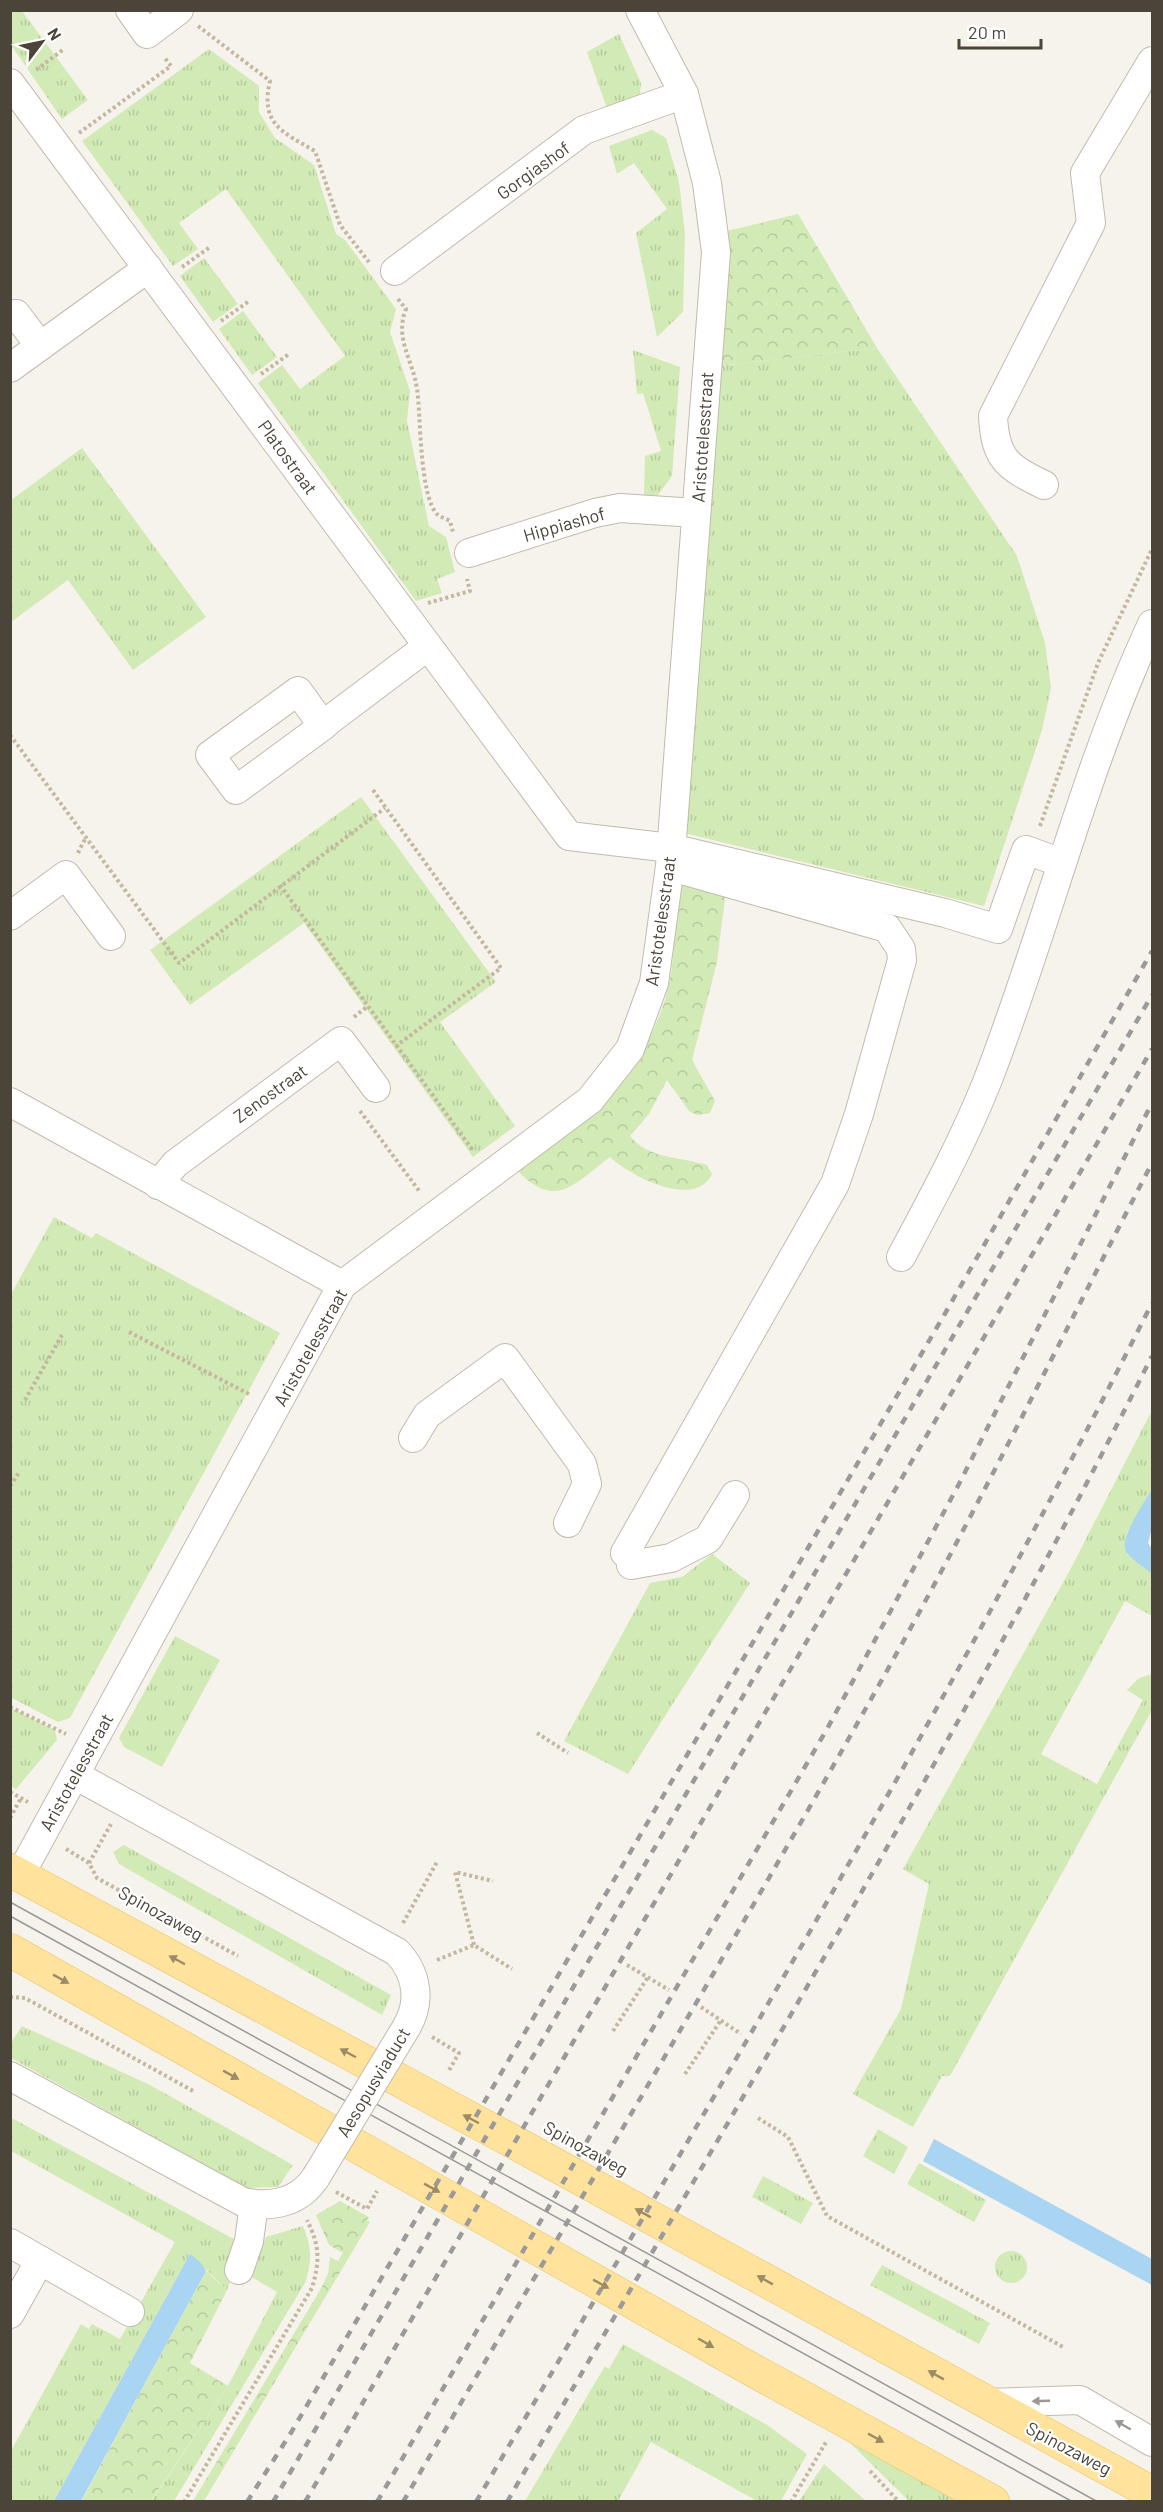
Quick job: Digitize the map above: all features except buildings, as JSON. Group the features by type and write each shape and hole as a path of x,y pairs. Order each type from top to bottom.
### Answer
{"main road":[{"name":"Spinozaweg","path":"15,1872 553,2163 1152,2493"},
{"path":"10,1950 749,2368 989,2501"}],"street":[{"path":"130,10 147,34 179,11"},
{"name":"Aristotelesstraat","path":"15,1872 41,1835 91,1747 342,1285 590,1100 630,1049 654,982 671,857 716,252 707,183 684,94 640,10"},
{"path":"1044,485 1011,468 1002,458 997,447 993,416 1091,223 1085,173 1152,62"},
{"name":"Platostraat","path":"12,85 569,836 671,857"},
{"name":"Gorgiashof","path":"389,278 584,130 684,94"},
{"path":"10,368 40,346 154,276"},
{"path":"10,319 16,314 40,346"},
{"name":"Hippiashof","path":"463,555 596,513 620,508 696,513"},
{"path":"901,1257 955,1154 987,1083 1114,712 1152,624"},
{"path":"323,726 428,646"},
{"path":"671,857 945,913 998,929 1026,850 1062,863"},
{"path":"671,857 887,928 901,949 902,960 859,1114 835,1184 628,1559 671,1557 708,1539 735,1495"},
{"path":"10,916 66,875 111,936"},
{"name":"Zenostraat","path":"158,1185 175,1164 341,1041 376,1088"},
{"path":"13,1109 342,1285"},
{"path":"413,1438 427,1415 505,1358 582,1464 587,1484 568,1523"},
{"name":"Aesopusviaduct","path":"75,1775 397,1952 405,1960 416,1986 414,2007 406,2028 316,2177 294,2199"},
{"path":"10,2076 233,2197 254,2204 281,2203 294,2199"},
{"path":"239,2270 249,2241 254,2204"},
{"path":"10,2243 130,2312"},
{"path":"10,2314 40,2260"},
{"name":"Spinozaweg","path":"987,2403 1080,2400 1152,2442"}],"path":[{"path":"179,11 270,81 266,100 272,120 283,132 315,151 340,225 389,278 406,309 400,324 417,388 419,441 430,500 437,514 450,521 463,555 470,591 401,610"},
{"path":"12,85 64,49"},
{"path":"59,148 171,66"},
{"path":"154,276 210,247"},
{"path":"199,337 249,301"},
{"path":"238,390 289,354"},
{"path":"1031,851 1098,663 1152,549"},
{"path":"10,735 179,963 385,808"},
{"path":"373,790 501,968 396,1046"},
{"path":"280,885 490,1174"},
{"path":"376,1088 355,1104 436,1215"},
{"path":"129,1332 276,1408"},
{"path":"25,1400 62,1335"},
{"path":"10,1486 20,1471"},
{"path":"10,1707 91,1747"},
{"path":"537,1733 568,1753"},
{"path":"10,1818 21,1798"},
{"path":"89,1863 123,1802"},
{"name":"Spinozaweg","path":"41,1835 89,1863 97,1878 245,1960"},
{"path":"416,1901 437,1862"},
{"path":"493,1881 456,1872 474,1945 513,1969"},
{"path":"437,1959 474,1945"},
{"path":"627,1965 669,1990"},
{"path":"614,2031 648,1977"},
{"path":"10,2007 14,1999"},
{"path":"702,2007 741,2034"},
{"path":"685,2074 721,2020"},
{"path":"437,2040 459,2053 448,2072"},
{"path":"438,2066 458,2078"},
{"path":"758,2118 788,2137 827,2217 1065,2348"},
{"path":"346,2198 367,2209 377,2191"},
{"path":"184,2502 312,2288 319,2264 316,2239 294,2199"},
{"path":"790,2502 827,2441"}],"green space":[{"path":"10,11 22,11 88,100 62,119 11,45"},
{"path":"619,34 641,83 640,95 608,111 587,52"},
{"path":"209,49 259,86 259,112 275,138 314,165 336,234 345,240 396,309 390,332 410,391 407,421 429,526 446,537 455,572 437,579 442,593 416,601 258,383 282,365 300,389 345,356 226,189 179,223 198,249 173,266 82,141"},
{"path":"652,130 666,138 679,182 685,234 683,312 657,337 636,233 667,209 634,163 617,174 609,146"},
{"path":"798,214 877,348 719,366 727,231"},
{"path":"204,258 238,304 213,322 180,276"},
{"path":"243,311 277,357 252,375 219,329"},
{"path":"877,348 1017,556 1045,643 1051,688 1042,730 984,906 684,833 719,366"},
{"path":"633,350 680,367 672,476 658,495 644,495 645,456 661,451 643,393 637,394"},
{"path":"82,448 206,617 133,670 68,580 11,622 11,500"},
{"path":"361,797 496,982 440,1022 515,1126 473,1157 304,923 190,1005 150,950"},
{"path":"678,883 726,890 717,962 692,1060 715,1101 710,1113 697,1115 689,1111 667,1080 649,1114 630,1136 637,1144 655,1153 707,1165 712,1174 704,1184 692,1189 678,1189 662,1186 632,1173 610,1157 585,1177 564,1189 553,1191 542,1189 516,1169 613,1086 633,1063 650,1037 663,1008 671,974"},
{"path":"54,1217 92,1238 96,1233 280,1333 70,1718 58,1722 10,1697 11,1294"},
{"path":"1152,1410 1152,1489 1127,1533 1127,1554 1152,1574 1152,1616 1125,1601 1041,1754 1097,1784 1143,1700 1127,1690 1139,1678 1152,1674 1152,1710 950,2076 942,2076 913,2127 853,2094 901,2009 929,1884 903,1869 1070,1570"},
{"path":"712,1554 750,1583 628,1774 564,1741 650,1583 682,1577"},
{"path":"175,1636 220,1660 162,1767 124,1747 119,1738"},
{"path":"11,1708 55,1730 57,1740 16,1789 11,1786"},
{"path":"124,1845 391,1995 382,2015 119,1864 113,1852"},
{"path":"22,2026 150,2085 293,2165 278,2187 247,2188 11,2058 10,2044"},
{"path":"10,2117 239,2242 241,2252 227,2290 190,2254 54,2501 11,2501 11,2451 81,2324 89,2329 92,2324 120,2339 175,2242 11,2151"},
{"path":"878,2129 908,2147 894,2174 863,2156"},
{"path":"919,2163 986,2200 974,2222 907,2184"},
{"path":"763,2176 813,2203 801,2224 752,2197"},
{"path":"340,2201 369,2217 367,2220 370,2222 204,2501 193,2501 319,2292 328,2274 330,2257 338,2261 343,2253 329,2245 316,2215"},
{"path":"303,2226 310,2254 305,2283 174,2501 151,2502 228,2386 277,2292 245,2273 266,2237"},
{"path":"1011,2251 1022,2256 1027,2267 1022,2278 1011,2283 1000,2278 995,2267 1000,2256"},
{"path":"882,2265 990,2323 979,2344 870,2285"},
{"path":"206,2271 227,2290 190,2363 228,2386 151,2501 81,2502"},
{"path":"623,2344 767,2425 807,2454 781,2501 757,2501 651,2442 618,2501 525,2501 605,2366 609,2369"},
{"path":"848,2441 951,2497 956,2501 909,2501"},
{"path":"824,2464 866,2501 799,2501"}],"water":[{"path":"1152,1489 1152,1528 1148,1543 1152,1549 1152,1574 1127,1553 1125,1547 1129,1530"},
{"path":"934,2139 1152,2259 1152,2285 923,2161"},
{"path":"190,2254 201,2263 206,2271 81,2501 54,2501"}],"tram line":[{"path":"10,1902 1098,2502"},
{"path":"10,1916 1073,2502"}],"railway":[{"path":"247,2502 292,2431 943,1317 1152,951"},
{"path":"273,2502 1152,995"},
{"path":"305,2502 1152,1049"},
{"path":"377,2502 827,1729 959,1484 1152,1103"},
{"path":"403,2502 718,1965 903,1642 1152,1163"},
{"path":"476,2502 738,2056 909,1758 1073,1456 1152,1303"},
{"path":"507,2502 919,1791 1077,1502 1152,1356"}]}
